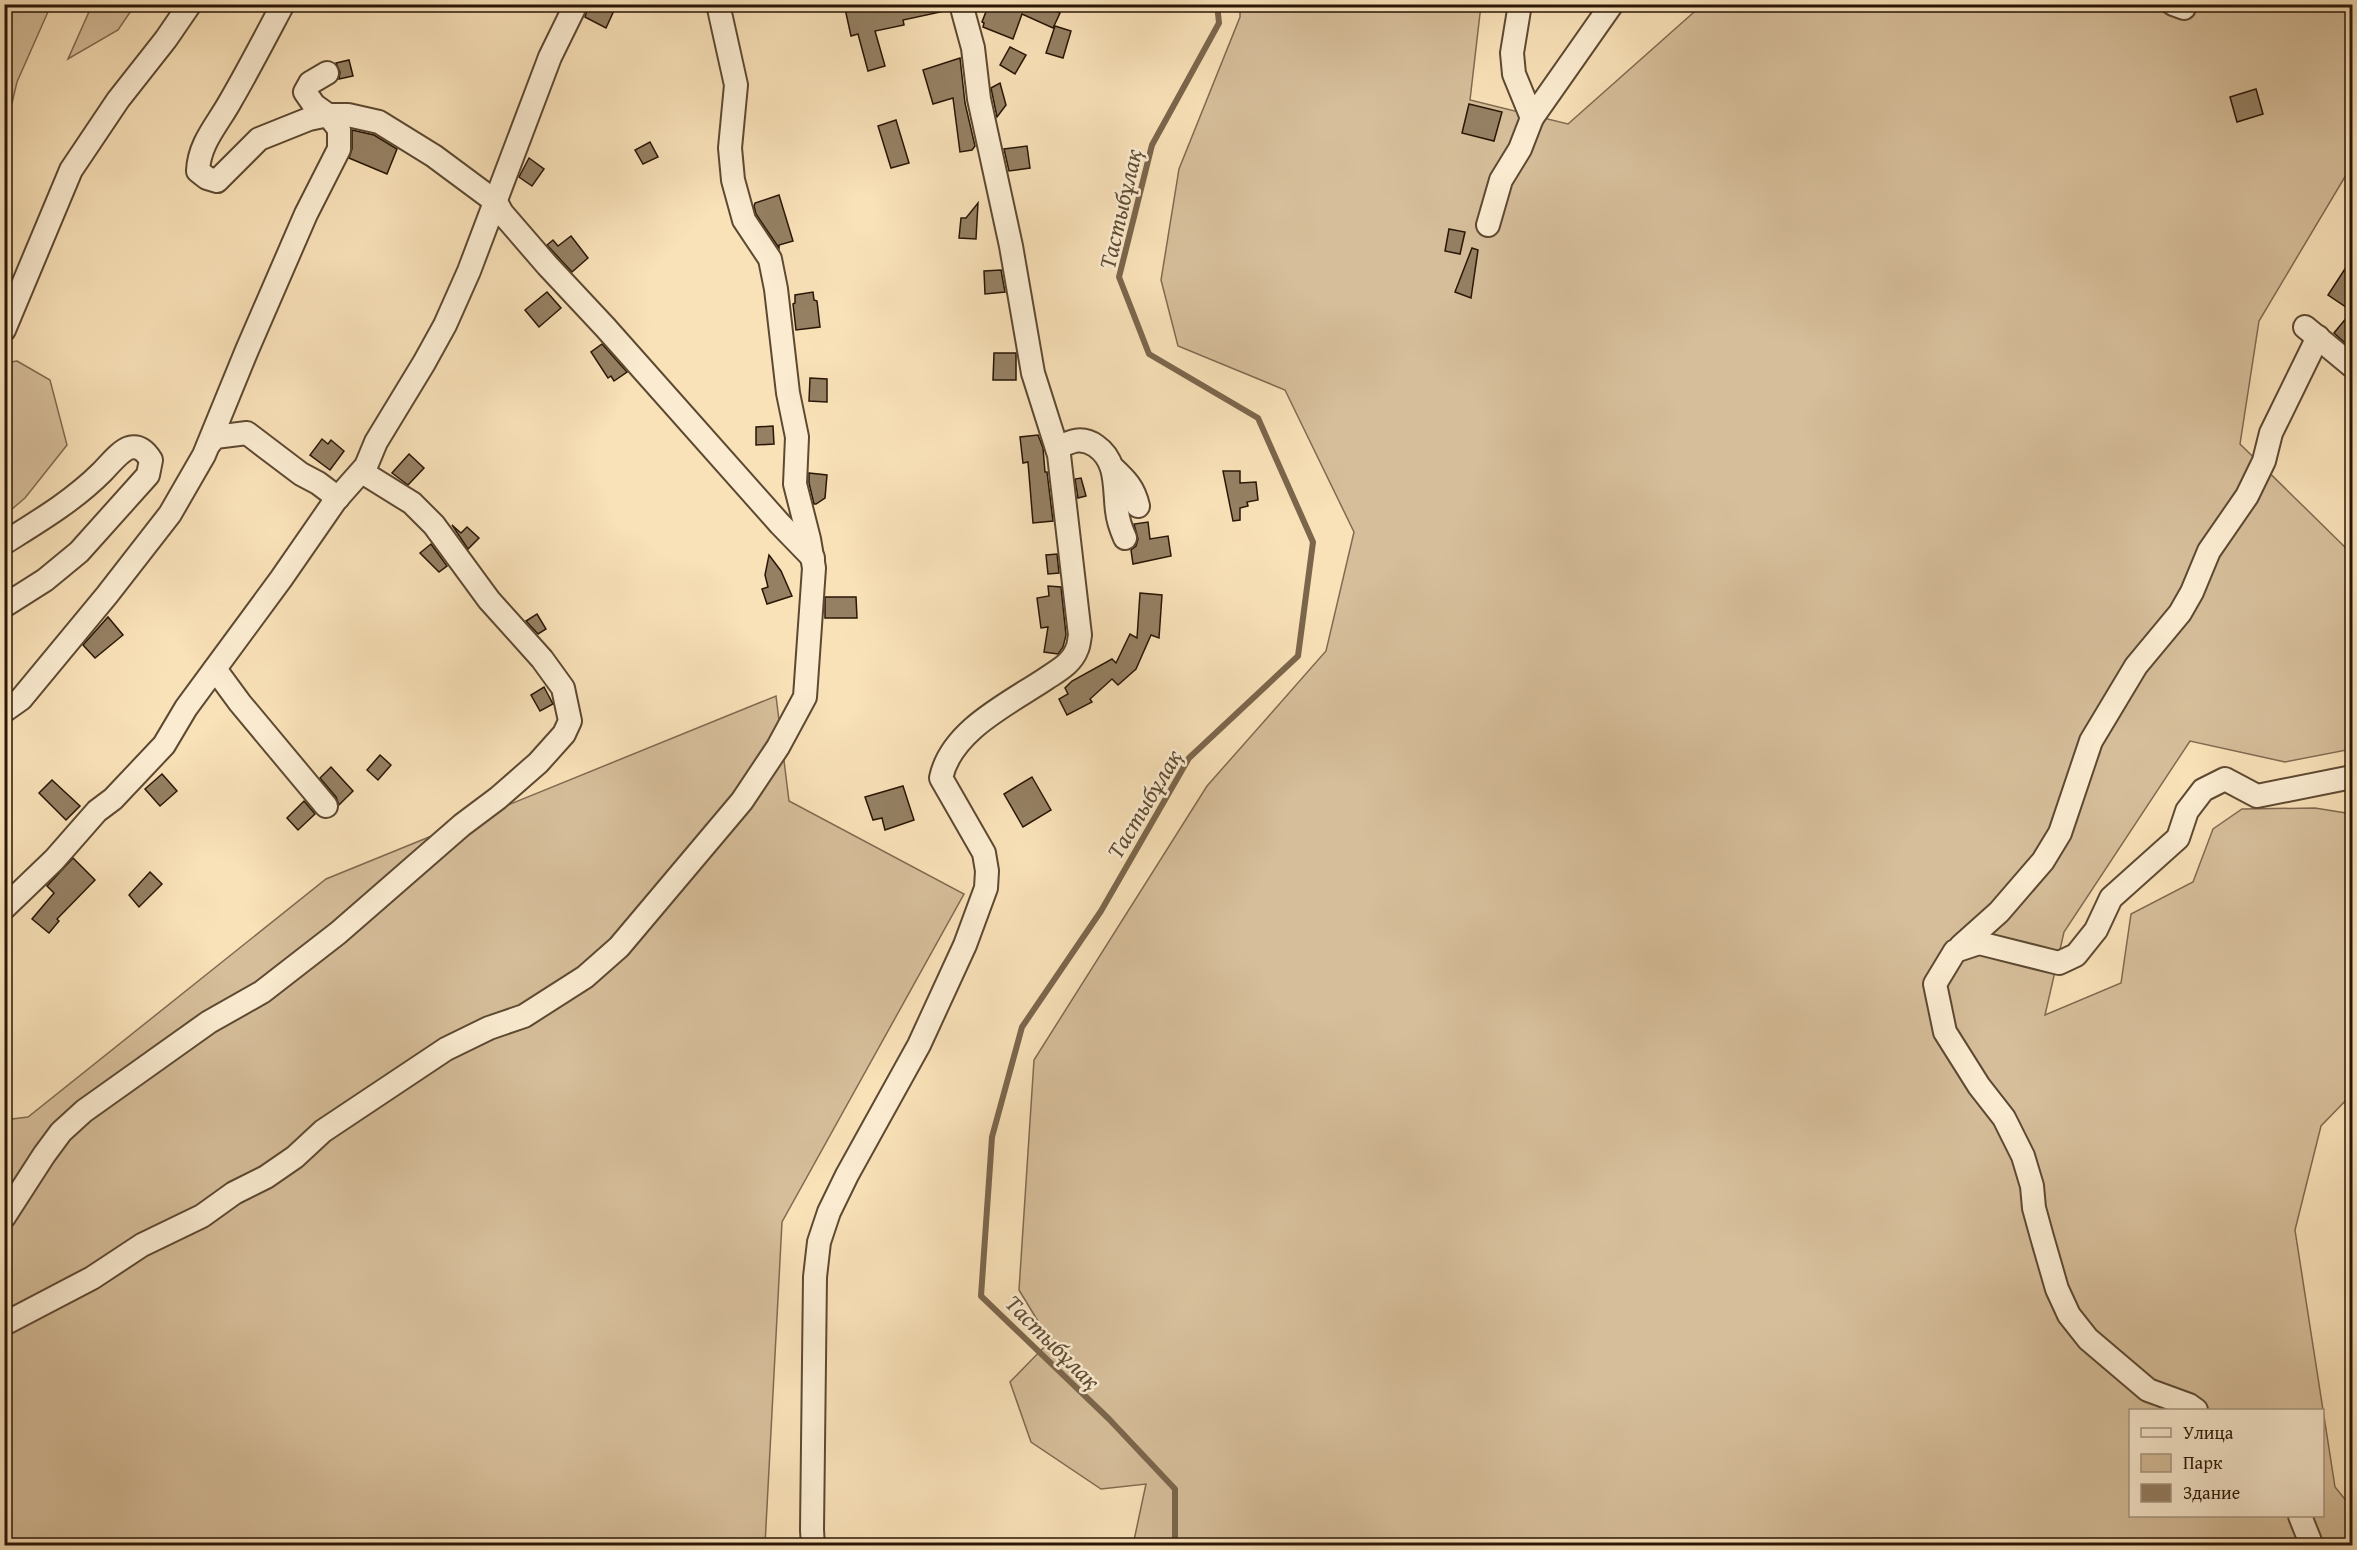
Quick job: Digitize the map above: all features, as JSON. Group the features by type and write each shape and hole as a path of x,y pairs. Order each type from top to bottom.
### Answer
{"street":[{"path":"4,330 71,170 118,100 190,4"},
{"path":"283,4 231,102 206,139 198,159 198,171 207,178 217,181 259,139 289,126 328,115 379,122 434,156 496,202 502,213 547,265 813,558"},
{"path":"4,908 54,860 97,811 113,799 164,745 186,708 338,498 362,472 376,442 445,325 496,202 550,57 576,4"},
{"path":"4,1324 92,1278 142,1245 202,1216 234,1193 266,1177 295,1157 323,1131 446,1049 489,1028 524,1016 585,977 619,947 742,801 778,747 805,697 813,590 813,558 795,484 797,437 788,393 776,289 770,259 744,220 733,180 730,148 736,85 718,4"},
{"path":"813,1545 814,1327 819,1242 847,1175 919,1045 965,945 986,888 987,871 984,853 941,778 944,764 969,733 1012,700 1062,669 1077,650 1080,635 1080,617 1057,448 1033,373 1011,246 980,99 973,48 962,4"},
{"path":"1520,4 1512,53 1514,74 1532,118"},
{"path":"1488,225 1501,180 1520,149 1532,118 1612,4"},
{"path":"4,711 21,699 170,514 209,444 306,214 339,149 339,129 328,115 314,105 305,92 310,83 327,73"},
{"path":"2195,1409 2148,1390 2088,1339 2069,1315 2057,1289 2042,1238 2034,1208 2032,1186 2023,1156 2004,1118 1979,1086 1945,1032 1935,984 1955,951 1999,912 2043,861 2060,833 2091,741 2136,666 2181,613 2209,551 2247,496 2264,461 2271,433 2312,332 2352,366"},
{"path":"233,385 232,397 247,433 301,474 338,498"},
{"path":"209,444 215,437 247,433"},
{"path":"1057,448 1073,440 1088,441 1105,452 1112,467 1117,511 1125,538"},
{"path":"4,543 38,523 85,489 127,448 136,447 145,451 151,460 148,474 79,552 45,580 4,606"},
{"path":"1112,467 1128,481 1135,492 1138,506"},
{"path":"4,1217 61,1132 84,1111 209,1022 262,992 338,933 462,825 498,798 538,763 564,734 570,721 563,688 542,659 489,600 434,525 412,503 362,472"},
{"path":"215,669 240,703 326,806"},
{"path":"1955,951 1979,943 2059,963 2076,955 2083,947 2096,930 2111,898 2178,838 2187,811 2203,790 2214,783 2225,779 2257,796 2352,777"},
{"path":"2301,1517 2312,1545"}],"green space":[{"path":"5,4 51,5 17,82 5,132"},
{"path":"92,5 135,5 118,30 68,59"},
{"path":"1240,5 1481,5 1470,100 1568,124 1702,5 2352,5 2352,165 2259,321 2240,444 2352,554 2352,749 2285,762 2190,741 2064,932 2045,1015 2121,983 2131,914 2193,882 2213,829 2242,809 2315,808 2352,814 2352,1094 2321,1126 2295,1230 2323,1409 2129,1409 2129,1517 2324,1517 2324,1416 2335,1487 2352,1508 2352,1545 1133,1545 1146,1484 1101,1489 1031,1442 1010,1382 1050,1341 1019,1290 1034,1060 1207,786 1326,651 1354,532 1285,390 1178,346 1161,280 1179,169 1240,17"},
{"path":"17,361 50,380 67,445 25,498 5,515 5,363"},
{"path":"776,696 789,801 964,894 782,1222 765,1545 5,1545 4,1120 28,1117 326,879"}],"building":[{"path":"589,4 617,4 606,28 585,17"},
{"path":"844,4 871,4 871,8 888,4 944,4 945,11 903,20 904,25 875,31 885,66 868,71 858,34 851,36"},
{"path":"989,4 1040,4 1060,13 1053,28 1022,14 1013,39 983,27 982,22"},
{"path":"1055,26 1071,31 1063,58 1046,53"},
{"path":"1010,47 1026,55 1015,74 1000,65"},
{"path":"960,58 965,103 975,146 972,150 960,152 953,98 933,104 923,70"},
{"path":"349,60 353,76 339,79 340,72 336,63"},
{"path":"1000,83 1006,105 997,117 991,88"},
{"path":"2256,89 2263,114 2237,122 2230,97"},
{"path":"1469,104 1502,112 1494,141 1462,133"},
{"path":"896,120 909,163 891,168 878,126"},
{"path":"352,130 374,135 397,149 387,174 349,158 352,149"},
{"path":"650,142 658,157 643,164 635,150"},
{"path":"1027,146 1030,168 1009,171 1004,149"},
{"path":"529,158 544,169 532,186 519,177"},
{"path":"779,195 793,241 779,245 779,248 756,214 754,206 755,203"},
{"path":"978,203 976,239 959,238 961,218 966,218"},
{"path":"1449,229 1465,232 1460,254 1445,251"},
{"path":"571,236 588,258 572,272 547,245 553,240 558,246"},
{"path":"1472,248 1478,250 1471,298 1455,292"},
{"path":"2352,258 2352,311 2328,295"},
{"path":"1001,270 1005,292 985,294 984,271"},
{"path":"547,292 561,308 539,327 525,310"},
{"path":"813,292 814,300 817,301 820,327 796,330 793,304 795,295"},
{"path":"2352,311 2352,349 2334,333"},
{"path":"602,344 627,372 614,381 611,376 608,378 591,352"},
{"path":"994,353 1016,353 1016,380 993,380"},
{"path":"810,378 827,379 827,402 809,401"},
{"path":"773,426 774,444 756,445 756,427"},
{"path":"1038,435 1043,448 1053,521 1033,523 1028,462 1023,463 1020,437"},
{"path":"322,439 328,444 331,440 344,451 330,470 310,455"},
{"path":"409,454 424,468 408,485 392,473"},
{"path":"1223,471 1240,471 1240,483 1256,482 1258,500 1247,502 1248,506 1240,508 1240,520 1233,521"},
{"path":"809,473 827,475 825,498 816,504 814,504 809,483"},
{"path":"1081,478 1086,496 1078,498 1075,479"},
{"path":"1148,522 1150,539 1168,536 1171,556 1133,564 1131,550 1136,546 1138,539 1134,524"},
{"path":"452,525 461,533 467,527 479,538 468,549"},
{"path":"431,544 447,566 439,572 420,553"},
{"path":"1057,554 1059,573 1048,574 1046,555"},
{"path":"769,555 781,571 792,596 767,604 762,589 768,587 765,575"},
{"path":"1048,586 1061,587 1066,635 1063,647 1058,654 1044,652 1048,627 1041,628 1037,598 1049,596"},
{"path":"1140,593 1162,595 1159,638 1151,635 1136,669 1118,685 1112,679 1090,699 1092,702 1067,715 1059,699 1068,694 1065,688 1072,681 1112,659 1116,663 1130,634 1137,638"},
{"path":"825,597 856,597 857,618 825,618"},
{"path":"537,614 546,629 538,634 526,621"},
{"path":"108,617 123,635 95,658 83,645"},
{"path":"544,687 553,704 540,711 531,695"},
{"path":"380,755 391,765 378,780 367,770"},
{"path":"331,767 353,791 339,805 336,797 320,778"},
{"path":"162,774 177,791 160,806 145,789"},
{"path":"1032,777 1051,810 1023,827 1004,794"},
{"path":"52,780 80,806 66,820 39,793"},
{"path":"903,786 914,820 885,830 882,818 873,820 865,797"},
{"path":"304,801 315,814 298,830 287,818"},
{"path":"73,858 95,880 57,919 59,921 49,933 32,919 54,893 47,886"},
{"path":"150,872 162,884 139,907 129,895"}],"waterway":[{"name":"Тастыбұлақ","path":"1175,1546 1175,1489 1109,1419 981,1296 992,1137 1022,1027 1101,911 1189,758 1298,656 1313,542 1258,418 1149,354 1119,277 1152,145 1219,23 1217,4"}]}
